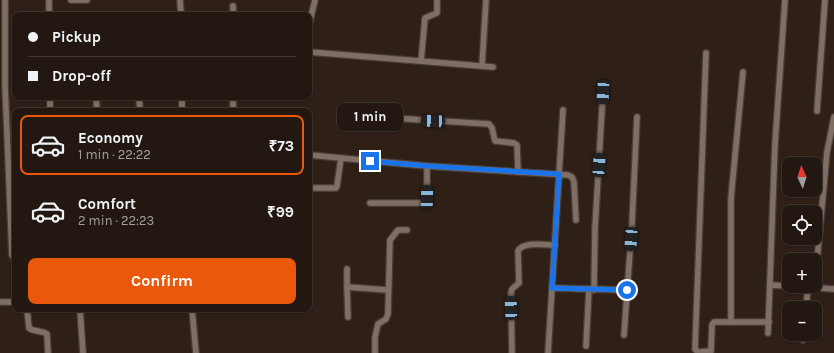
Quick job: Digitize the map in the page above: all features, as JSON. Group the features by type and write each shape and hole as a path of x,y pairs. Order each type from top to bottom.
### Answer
{"street":[{"path":"5,0 5,85 12,255"},
{"path":"49,0 49,12"},
{"path":"71,0 86,0"},
{"path":"180,0 181,12"},
{"path":"312,12 315,0"},
{"path":"421,61 424,18 437,13 438,0"},
{"path":"482,66 486,0"},
{"path":"768,333 784,0"},
{"path":"816,111 825,0"},
{"path":"233,6 233,12"},
{"path":"312,52 494,67"},
{"path":"706,53 696,350 698,352 711,351 713,323 769,322"},
{"path":"730,322 731,198 742,72"},
{"path":"586,346 591,290 603,92"},
{"path":"548,353 562,110"},
{"path":"343,114 489,124 492,128 495,141 514,143 517,145 518,172"},
{"path":"624,335 632,224 637,117"},
{"path":"818,253 827,152 834,117"},
{"path":"312,155 428,166 571,176 573,178 576,220"},
{"path":"312,188 336,188 341,158"},
{"path":"370,203 424,203 427,197 428,166"},
{"path":"375,353 375,337 378,324 386,319 388,314 390,240 398,230 407,230"},
{"path":"512,353 511,293 512,289 519,283 518,251 520,248 527,245 555,245"},
{"path":"347,269 348,317"},
{"path":"770,285 782,286"},
{"path":"822,286 834,289"},
{"path":"347,287 388,290"},
{"path":"552,288 627,290"},
{"path":"0,302 12,302"},
{"path":"27,312 28,325 30,329 47,334 48,353"},
{"path":"80,312 83,353"},
{"path":"192,312 196,353"}],"route":[{"path":"370,161 559,174 552,288 627,290"}]}
